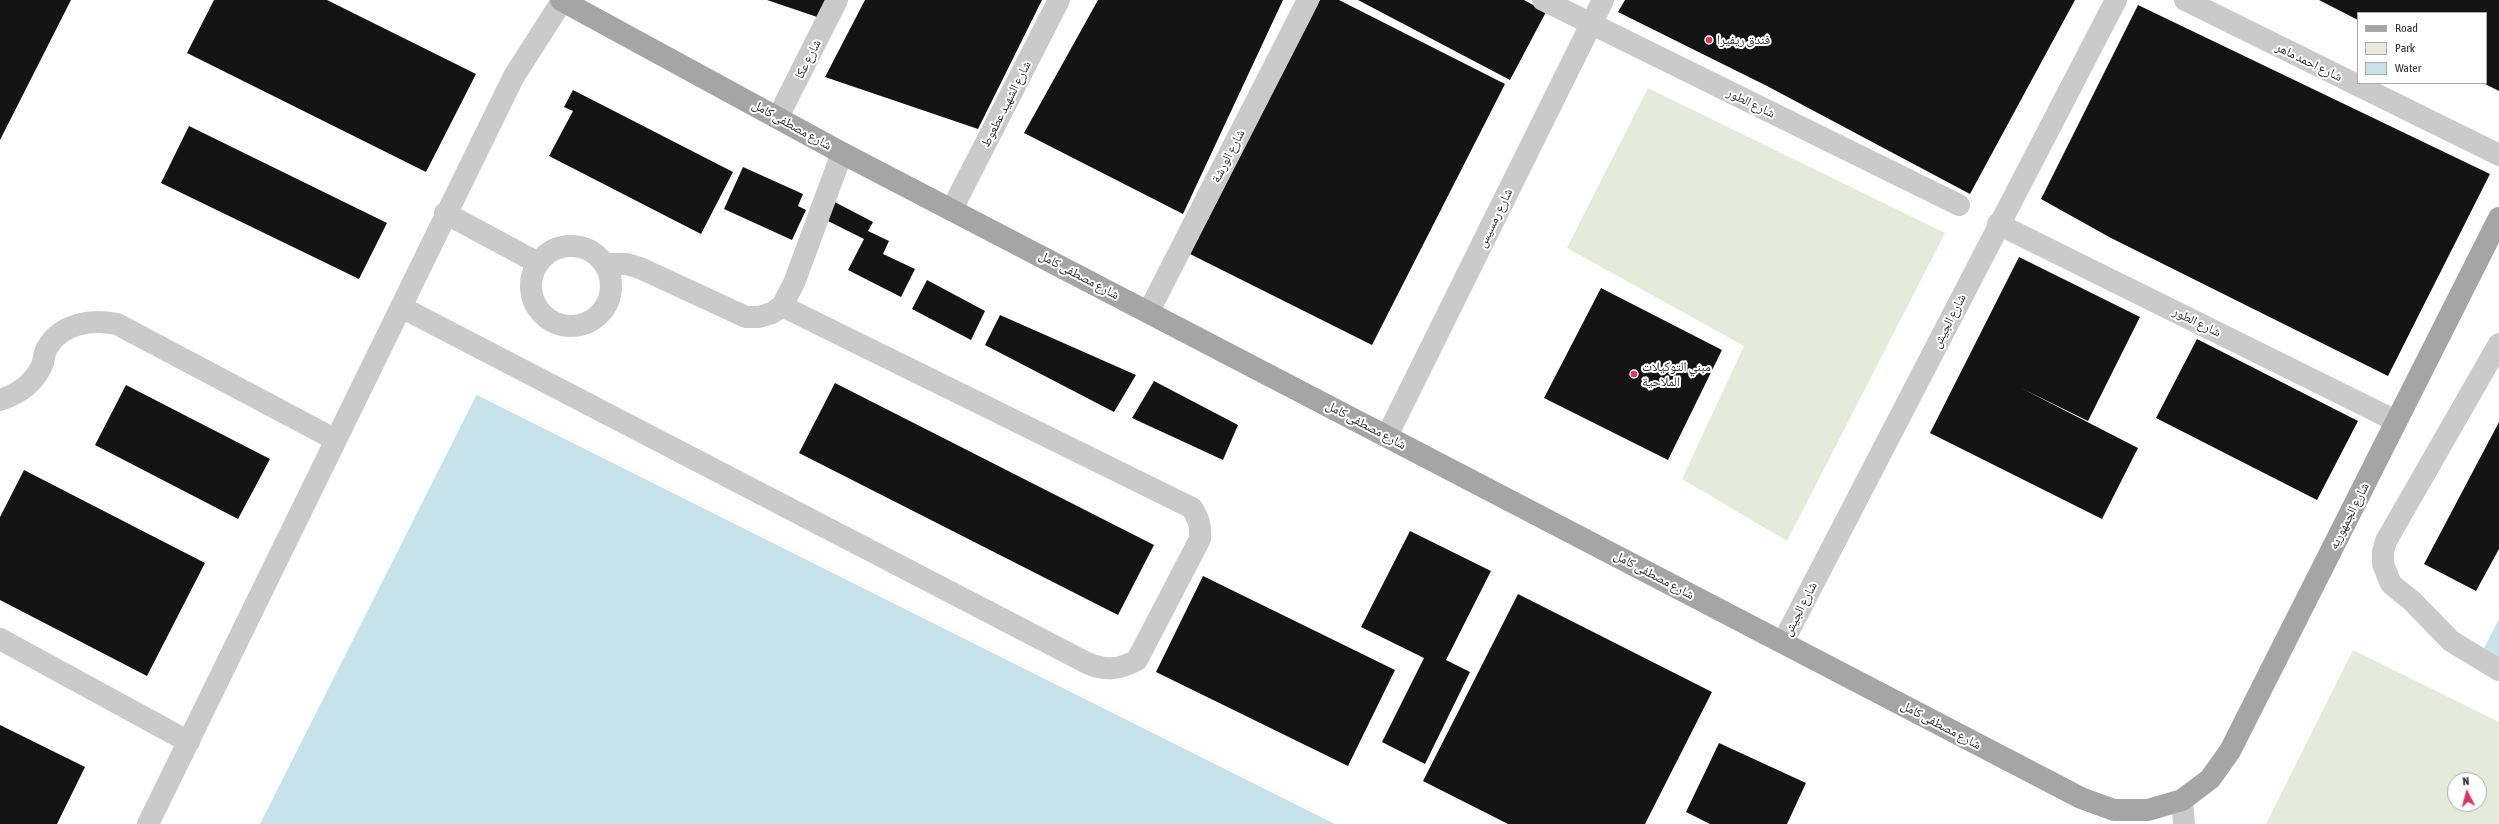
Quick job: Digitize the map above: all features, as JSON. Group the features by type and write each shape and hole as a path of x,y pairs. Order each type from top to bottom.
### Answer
{"main road":[{"name":"شارع مصطفى كامل","path":"562,0 842,152 2081,798 2114,810 2148,810 2182,800"},
{"name":"شارع الجمهوريه","path":"2182,800 2210,779 2230,751 2499,218"}],"street":[{"path":"148,824 401,307 445,213 514,76 562,0"},
{"name":"شارع عكا","path":"778,117 837,0"},
{"name":"شارع الشهيد عطعوط","path":"952,209 1059,0"},
{"name":"شارع الورشة","path":"1149,311 1308,0"},
{"name":"شارع الطور","path":"1543,0 1959,205"},
{"name":"شارع رمسيس","path":"1387,436 1603,0"},
{"name":"شارع الجيش","path":"1783,642 1998,224 2116,0"},
{"name":"شارع احمد ماهر","path":"2184,0 2499,155"},
{"path":"605,264 627,264 640,268 746,317 759,317 772,313 782,306 794,283 842,152"},
{"path":"445,213 538,263"},
{"name":"شارع الطور","path":"1998,224 2396,421"},
{"path":"564,246 580,247 594,253 605,264 611,279 611,295 604,309 593,320 578,326 562,326 548,319 537,308 530,293 531,278 538,263 549,252 564,246"},
{"path":"401,307 1087,663 1100,668 1113,670 1126,666 1137,660 1200,539 1201,528 1198,518 1192,508 782,306"},
{"path":"0,400 12,396 30,382 43,364 46,349 54,338 78,324 104,321 117,324 336,440"},
{"path":"2499,344 2386,541 2383,552 2384,569 2391,584 2412,601 2451,641 2499,670"},
{"path":"0,639 189,742"},
{"path":"2182,800 2184,824"}],"green space":[{"path":"1648,88 1945,233 1787,541 1682,479 1744,346 1567,248"},
{"path":"2353,650 2499,722 2499,824 2266,824"}],"water":[{"path":"477,395 1335,824 260,824"},
{"path":"2499,619 2499,666 2480,656"}],"building":[{"path":"0,0 71,0 0,140"},
{"path":"214,0 327,0 476,74 426,172 187,53"},
{"path":"767,0 832,0 823,19"},
{"path":"865,0 1042,0 978,129 825,77"},
{"path":"1098,0 1283,0 1183,214 1024,133"},
{"path":"1320,0 1339,0 1505,84 1372,345 1190,254"},
{"path":"1358,0 1524,0 1546,12 1510,80"},
{"path":"1625,0 2075,0 1970,194 1767,86 1618,12"},
{"path":"2319,0 2499,0 2499,91 2485,84 2487,84 2487,12 2357,12 2357,19"},
{"path":"2138,5 2490,174 2388,376 2111,238 2041,199"},
{"path":"573,90 733,172 701,234 549,156 573,111 564,107"},
{"path":"189,126 387,223 359,279 161,183"},
{"path":"743,167 803,194 798,206 806,210 792,240 724,209"},
{"path":"829,199 873,222 868,231 889,241 883,254 915,269 901,297 848,270 864,239 820,217"},
{"path":"2019,257 2140,317 2088,421 2021,388 2138,448 2102,519 1930,433"},
{"path":"927,280 985,311 971,340 912,309"},
{"name":"مبني التوكيلات الملاحية","path":"1601,288 1722,350 1668,460 1544,398"},
{"path":"1000,315 1136,375 1114,412 985,345"},
{"path":"2197,339 2358,421 2317,500 2156,418"},
{"path":"1154,381 1238,425 1223,460 1132,418"},
{"path":"835,383 1154,545 1118,615 799,453"},
{"path":"126,385 270,459 238,519 95,445"},
{"path":"2499,422 2499,549 2476,591 2424,564"},
{"path":"24,470 205,563 147,676 0,600 0,517"},
{"path":"1410,531 1491,571 1446,660 1470,672 1425,764 1382,742 1424,658 1361,627"},
{"path":"1203,576 1395,670 1348,766 1156,672"},
{"path":"1518,594 1712,692 1645,824 1508,824 1423,781"},
{"path":"0,725 85,767 57,824 0,824"},
{"path":"1719,743 1806,783 1787,824 1710,824 1686,812"}],"place":[{"name":"فندق ريفيرا","path":"1709,40"},
{"name":"مبني التوكيلات الملاحية","path":"1634,374"}]}
